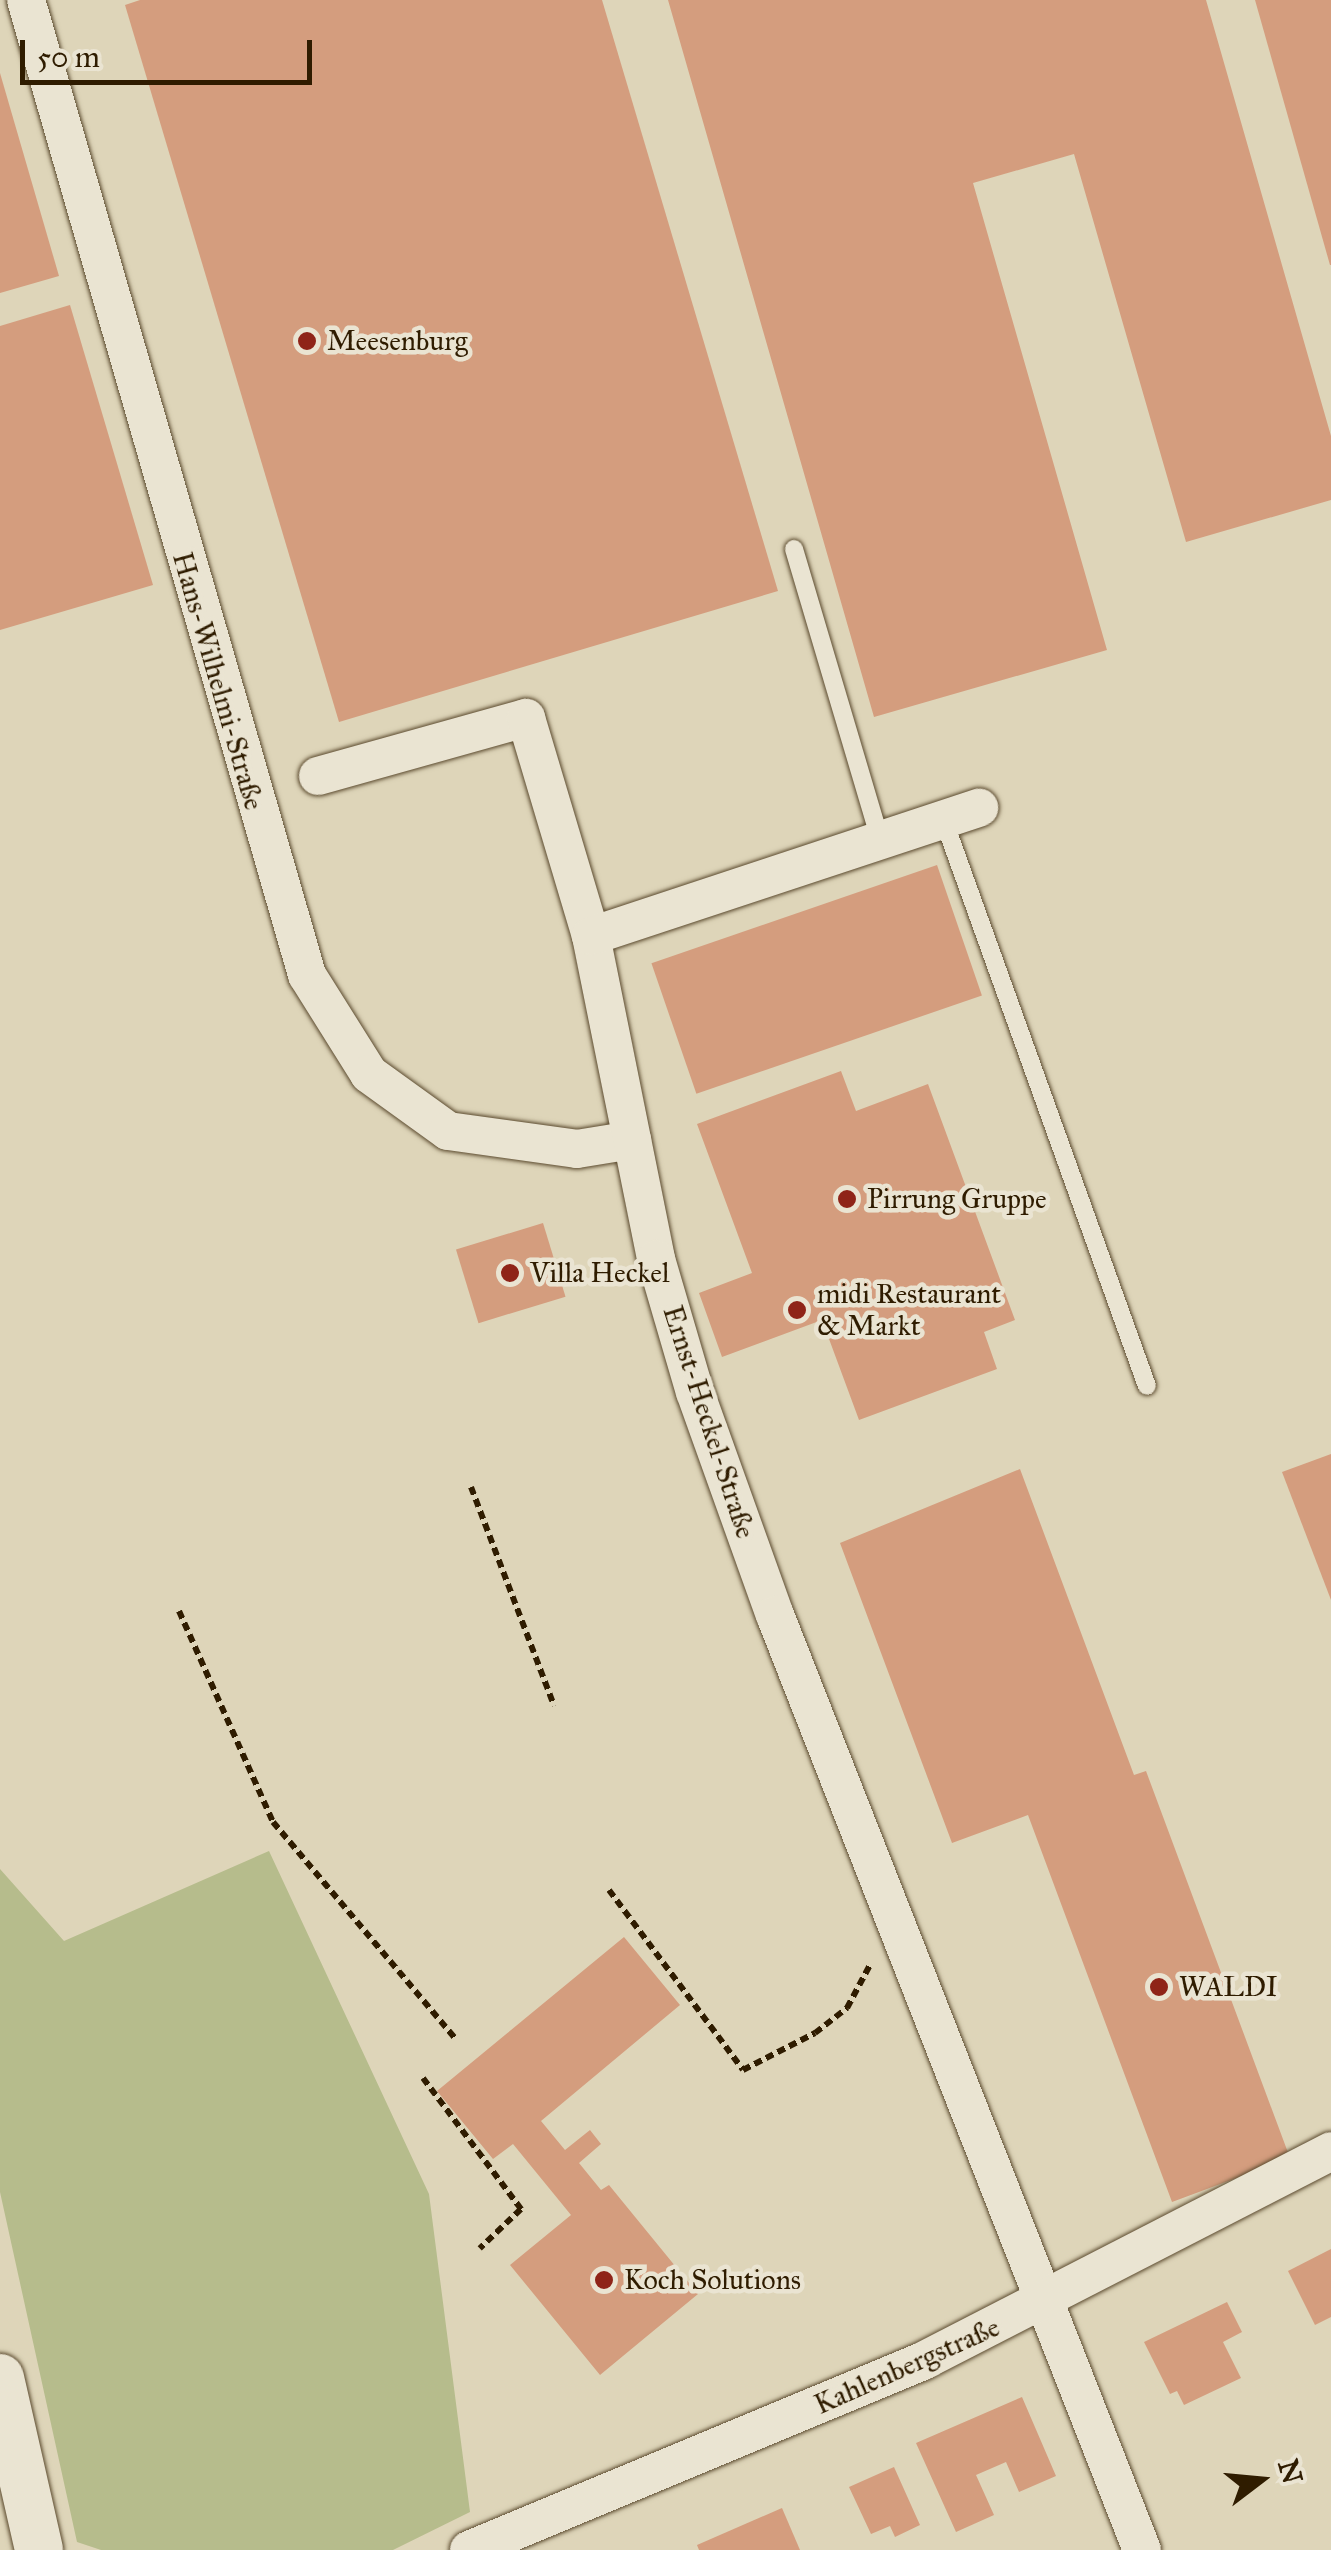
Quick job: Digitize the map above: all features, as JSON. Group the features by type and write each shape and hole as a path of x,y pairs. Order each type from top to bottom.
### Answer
{"street":[{"name":"Hans-Wilhelmi-Straße","path":"26,0 306,974 369,1074 448,1131 577,1149 632,1140"},
{"name":"Ernst-Heckel-Straße","path":"318,776 526,718 591,936 656,1259 695,1392 888,1904 1142,2550"},
{"path":"591,936 962,814"},
{"name":"Kahlenbergstraße","path":"469,2550 755,2434 1044,2304 1331,2151"},
{"path":"0,2378 39,2550"}],"lane":[{"path":"794,548 880,840"},
{"path":"962,814 1147,1386"}],"path":[{"path":"471,1487 554,1706"},
{"path":"179,1610 273,1822 455,2038"},
{"path":"609,1890 743,2070 815,2034 847,2008 881,1938 888,1904"},
{"path":"423,2078 520,2209 480,2248"}],"green space":[{"path":"269,1851 429,2194 470,2512 393,2550 101,2550 77,2542 0,2192 0,1869 64,1941"}],"building":[{"path":"140,0 602,0 778,591 339,722 125,5"},
{"path":"668,0 1206,0 1331,436 1331,500 1186,542 1074,154 973,183 1107,650 874,717"},
{"path":"1255,0 1331,0 1331,265 1330,265"},
{"path":"0,73 59,276 0,293"},
{"path":"70,305 153,585 0,630 0,326"},
{"path":"937,865 982,995 696,1094 651,963"},
{"name":"Pirrung Gruppe","path":"841,1071 856,1111 928,1084 1015,1320 984,1332 997,1369 859,1420 822,1320 722,1357 699,1293 752,1273 697,1124"},
{"name":"Villa Heckel","path":"543,1223 566,1297 478,1323 456,1250"},
{"path":"1331,1454 1331,1600 1282,1472"},
{"path":"1020,1469 1134,1775 1146,1771 1290,2158 1172,2202 1028,1815 952,1843 840,1543"},
{"path":"624,1937 680,2005 541,2121 565,2150 590,2130 601,2144 579,2163 601,2190 609,2185 698,2294 600,2375 510,2265 571,2215 513,2144 493,2159 437,2091"},
{"path":"1331,2249 1331,2317 1315,2325 1288,2271"},
{"path":"1227,2302 1242,2332 1223,2342 1241,2378 1184,2405 1177,2391 1170,2394 1144,2342"},
{"path":"1022,2397 1056,2476 1019,2492 1006,2462 976,2475 994,2515 956,2532 916,2443"},
{"path":"894,2467 920,2525 895,2537 890,2526 871,2534 849,2487"},
{"path":"782,2508 800,2550 699,2550 697,2545"}],"place":[{"name":"Meesenburg","path":"307,341"},
{"name":"Pirrung Gruppe","path":"847,1199"},
{"name":"Villa Heckel","path":"510,1273"},
{"name":"midi Restaurant & Markt","path":"797,1310"},
{"name":"WALDI","path":"1159,1987"},
{"name":"Koch Solutions","path":"604,2280"}]}
